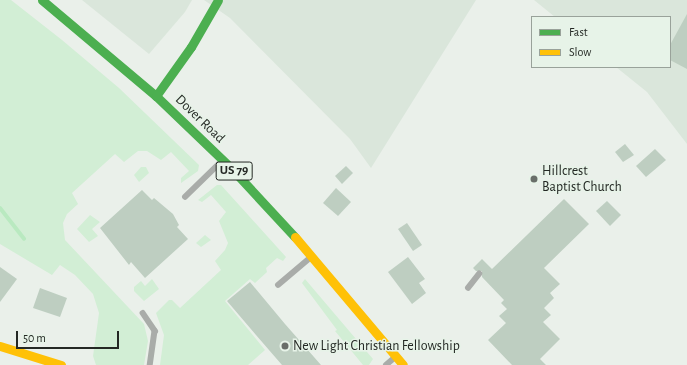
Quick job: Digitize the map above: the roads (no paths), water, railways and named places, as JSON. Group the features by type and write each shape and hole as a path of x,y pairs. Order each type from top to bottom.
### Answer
{"main road":[{"name":"Dover Road","path":"42,0 156,96 223,160 275,214 403,365"},
{"path":"156,96 191,47 218,0"},
{"path":"0,346 61,365"}],"lane":[{"path":"185,197 223,160"},
{"path":"278,285 311,257"},
{"path":"468,288 479,274"},
{"path":"143,313 155,331 150,365"},
{"path":"386,365 396,357"}],"waterway":[{"path":"0,208 24,239"}],"place":[{"name":"Hillcrest Baptist Church","path":"534,179"},
{"name":"New Light Christian Fellowship","path":"285,346"}]}
